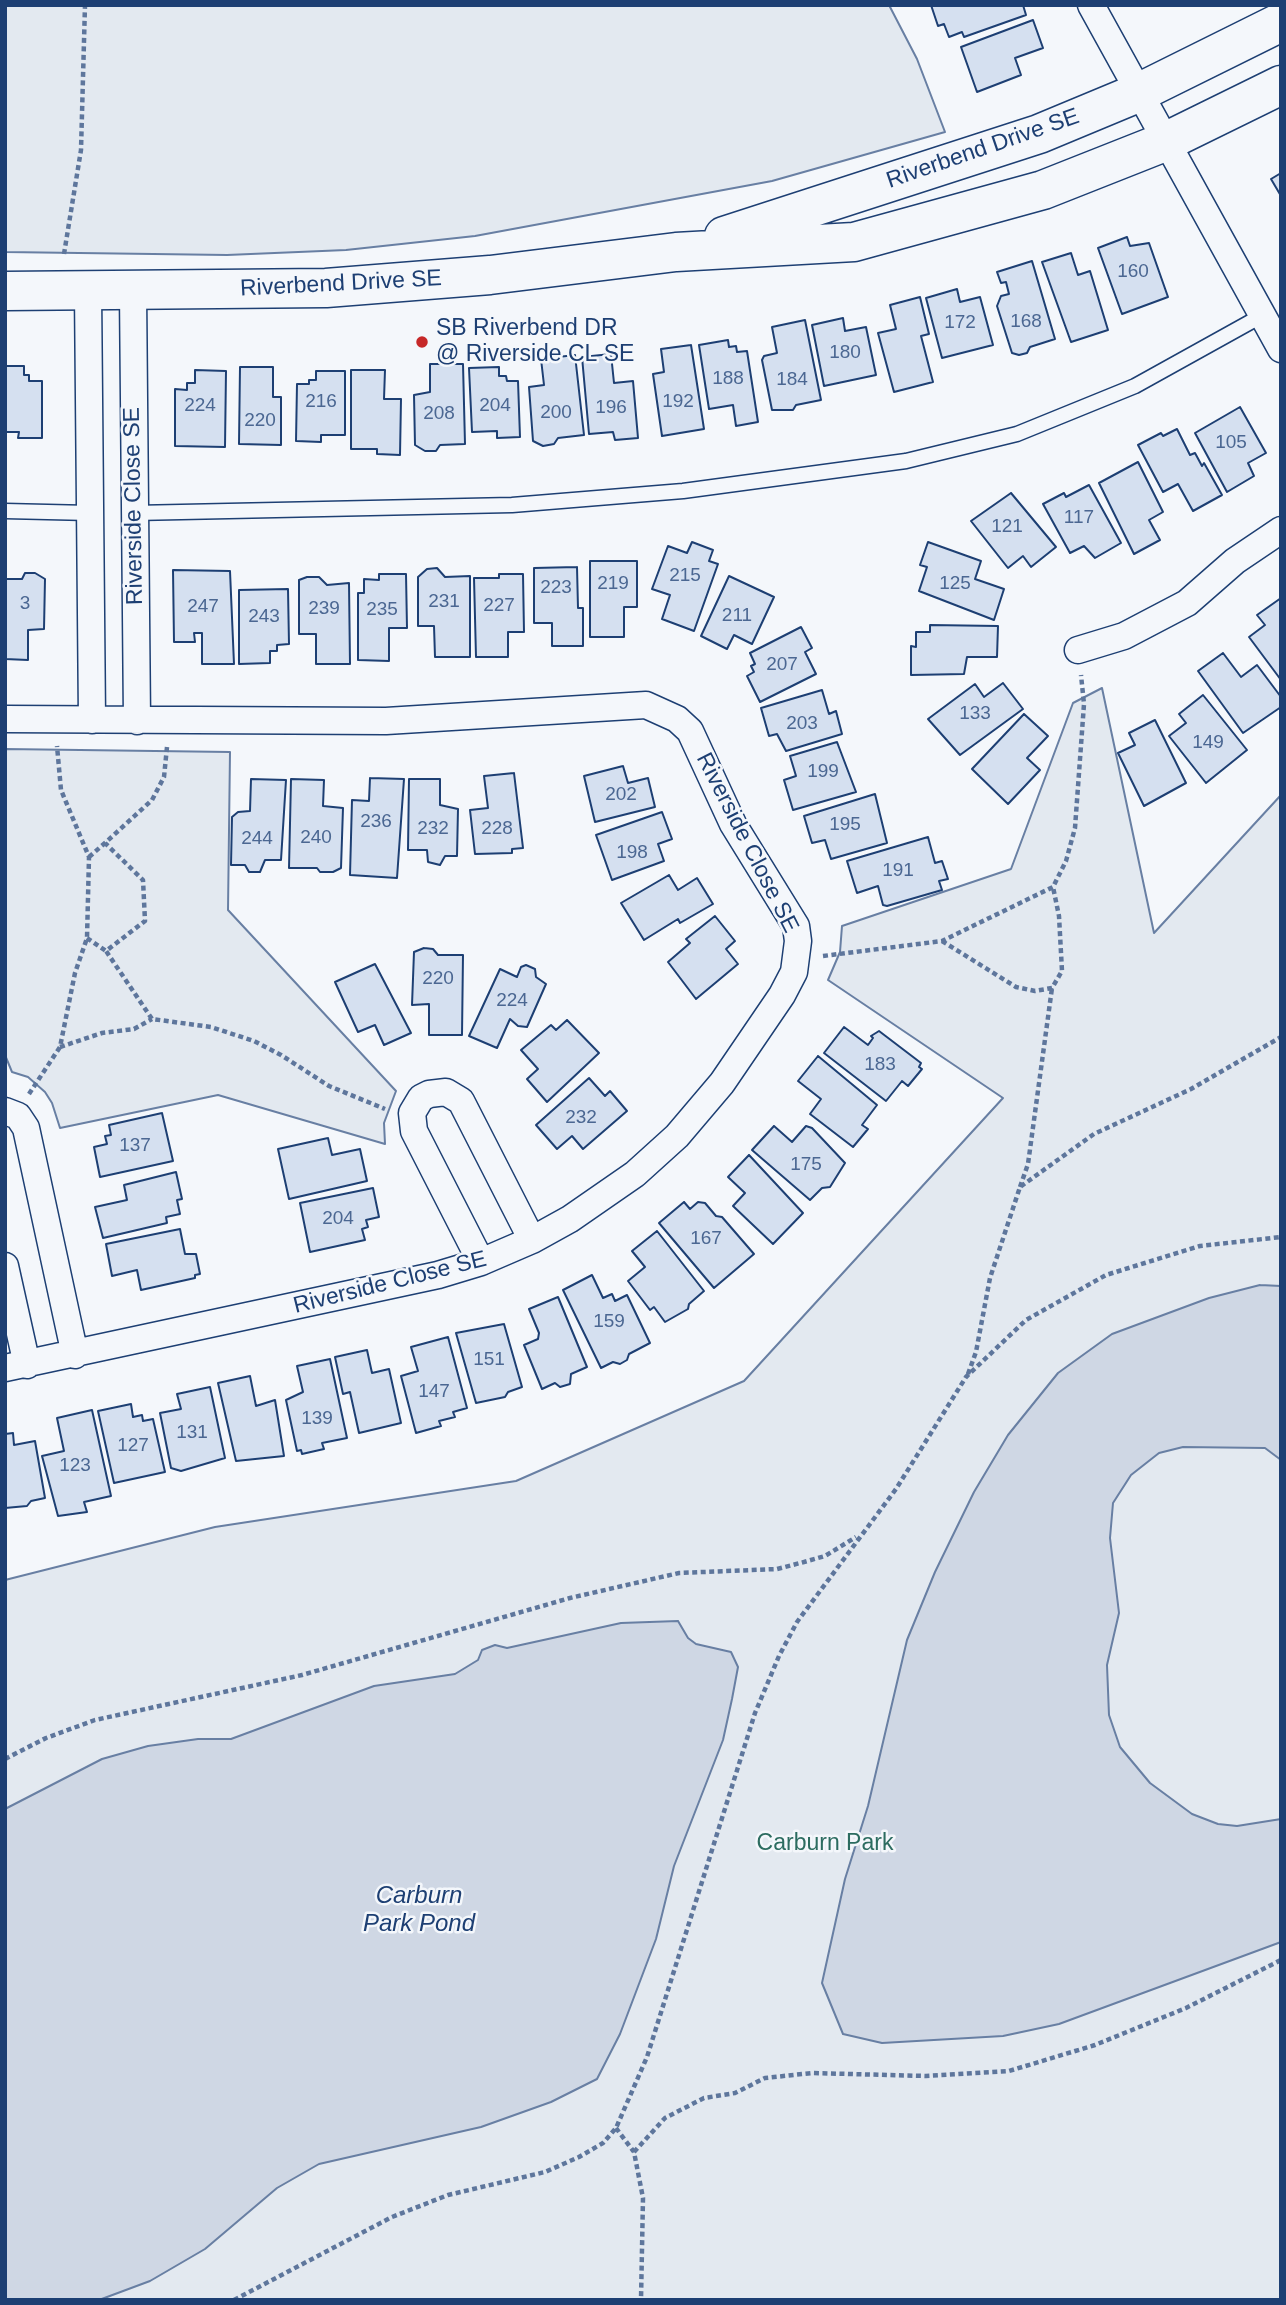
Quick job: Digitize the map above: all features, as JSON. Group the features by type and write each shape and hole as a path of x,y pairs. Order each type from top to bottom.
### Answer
{"street":[{"path":"1091,5 1281,349"},
{"name":"Riverbend Drive SE","path":"676,252 1015,142 1140,92 1281,22"},
{"name":"Riverbend Drive SE","path":"5,291 133,292 326,288 490,275 676,252 854,242 1043,190 1167,141 1281,85"},
{"name":"Riverside Close SE","path":"88,291 92,720"},
{"name":"Riverside Close SE","path":"133,292 137,721"},
{"path":"1078,650 1124,636 1187,603 1235,561 1281,530"},
{"name":"Riverside Close SE","path":"5,719 386,721 633,704 663,711 690,731 733,824 796,926 797,958 794,972 757,1035 677,1136 635,1174 570,1219 532,1240 481,1262 349,1295 16,1367"},
{"path":"481,1262 414,1131 412,1113 421,1098 438,1091 461,1101 532,1240"},
{"path":"12,1114 26,1128 75,1355"},
{"path":"5,1266 16,1367"}],"lane":[{"path":"134,513 512,505 683,491 906,461 1017,434 1135,386 1262,315"},
{"path":"5,511 90,513"}],"path":[{"path":"64,254 81,150 85,5"},
{"path":"797,958 942,941 1053,887 1066,861 1075,828 1084,705 1078,650"},
{"path":"12,1114 60,1047 75,973 87,938 89,857 61,790 57,762 58,719"},
{"path":"89,857 152,800 164,778 168,721"},
{"path":"105,844 120,854 144,880 145,921 106,951"},
{"path":"234,2300 392,2217 449,2195 545,2172 603,2143 617,2128 647,2057 755,1713 779,1656 797,1622 896,1489 966,1377 976,1352 990,1278 1028,1164 1052,988 1062,971 1059,916 1053,887"},
{"path":"87,938 106,951 152,1019"},
{"path":"942,941 1016,987 1035,991 1052,988"},
{"path":"60,1047 102,1033 134,1030 152,1019 211,1027 254,1041 356,1099 388,1110 412,1113"},
{"path":"1020,1187 1094,1134 1191,1088 1281,1038"},
{"path":"966,1377 1026,1320 1106,1275 1200,1246 1281,1237"},
{"path":"5,1759 46,1738 95,1720 302,1675 570,1598 665,1576 777,1569 825,1556 860,1535"},
{"path":"634,2152 665,2118 704,2098 735,2093 765,2078 812,2073 926,2076 1009,2071 1095,2045 1186,2008 1281,1960"},
{"path":"617,2128 634,2152 643,2198 641,2300"}],"green space":[{"path":"5,5 889,5 917,59 945,132 772,181 475,236 346,250 227,255 5,252"},
{"name":"Carburn Park","path":"1102,688 1154,933 1281,795 1281,2300 5,2300 5,1580 215,1527 516,1481 744,1381 1003,1098 828,980 840,952 842,926 1011,869 1073,703"},
{"path":"5,749 230,752 228,910 396,1091 384,1123 385,1144 218,1095 60,1128 52,1103 45,1092 28,1077 12,1072 5,1055"}],"water":[{"path":"1260,1285 1281,1286 1281,1460 1265,1448 1183,1447 1159,1453 1131,1475 1113,1503 1110,1538 1119,1613 1107,1665 1109,1715 1120,1747 1150,1783 1192,1814 1218,1824 1237,1826 1281,1819 1281,1942 1059,2024 1003,2036 882,2043 843,2034 822,1983 845,1879 868,1806 907,1640 935,1572 974,1492 1008,1435 1058,1373 1112,1334 1209,1298"},
{"name":"Carburn Park Pond","path":"678,1621 688,1638 696,1644 731,1652 738,1667 723,1740 674,1866 656,1939 620,2034 597,2079 551,2102 481,2127 319,2164 277,2188 205,2249 150,2281 99,2300 5,2300 5,1809 102,1759 148,1746 198,1739 231,1739 374,1686 455,1674 478,1660 482,1650 495,1645 507,1648 621,1623"}],"building":[{"path":"931,5 1023,5 1026,15 964,37 962,32 949,37 944,24 938,26"},
{"path":"1033,20 1043,48 1015,58 1021,75 977,92 961,47"},
{"path":"1281,173 1281,196 1271,179"},
{"path":"1127,237 1130,246 1149,243 1168,297 1122,314 1098,248"},
{"path":"1071,253 1078,275 1090,271 1108,330 1071,342 1042,262"},
{"path":"1032,261 1055,339 1030,347 1027,353 1019,355 1012,353 997,306 1001,296 1009,294 1006,282 1001,283 997,272"},
{"path":"957,289 960,302 980,297 993,345 942,358 926,298"},
{"path":"920,297 929,334 921,336 933,382 894,392 878,333 896,329 890,305"},
{"path":"843,318 845,331 866,327 876,375 824,386 812,325"},
{"path":"805,320 821,400 796,405 793,410 772,410 762,360 764,356 777,353 772,327"},
{"path":"728,340 729,347 736,346 737,352 747,351 758,422 736,426 733,405 709,409 699,345"},
{"path":"691,345 704,429 662,436 653,374 664,372 661,349"},
{"path":"611,354 614,383 633,381 638,438 615,440 613,432 589,434 582,357"},
{"path":"575,355 584,435 558,438 554,444 543,446 533,441 529,387 544,385 541,359"},
{"path":"430,364 463,364 465,444 440,445 436,451 425,451 415,445 414,395 430,392"},
{"path":"5,366 24,366 24,375 29,375 29,381 42,381 42,438 18,438 19,432 5,432"},
{"path":"240,367 273,367 273,397 281,397 281,445 239,444"},
{"path":"499,367 499,376 506,376 507,381 518,381 520,437 497,438 497,431 472,432 469,368"},
{"path":"195,370 226,371 225,447 175,446 175,389 187,390 187,383 195,383"},
{"path":"351,370 385,370 384,399 401,399 400,455 377,454 377,449 351,449"},
{"path":"316,371 345,371 345,435 321,435 321,442 296,441 297,384 309,384 309,380 316,380"},
{"path":"1240,407 1266,453 1248,463 1254,476 1227,492 1195,433"},
{"path":"1177,429 1190,455 1195,453 1202,466 1204,463 1222,495 1193,511 1178,484 1163,492 1138,445 1161,433 1163,436"},
{"path":"1138,462 1163,512 1149,520 1160,540 1134,554 1099,483"},
{"path":"1089,485 1121,543 1095,558 1084,546 1070,553 1043,504 1064,493 1066,497"},
{"path":"1011,493 1056,547 1031,567 1023,556 1008,568 971,521"},
{"path":"692,542 713,550 709,561 718,564 694,631 662,619 670,595 652,589 668,546 687,553"},
{"path":"928,542 981,561 975,579 1004,589 994,620 919,591 927,567 920,565"},
{"path":"590,561 637,561 637,607 624,607 624,637 590,637"},
{"path":"577,567 578,608 583,608 583,646 552,646 552,623 534,623 534,568"},
{"path":"437,568 445,577 470,576 470,657 435,657 434,626 418,626 418,577 427,569"},
{"path":"173,570 230,571 234,664 202,664 202,633 194,633 195,642 174,642"},
{"path":"25,573 35,573 45,579 44,629 28,630 28,660 5,659 5,579 22,579"},
{"path":"379,574 406,574 407,628 389,628 389,661 358,660 358,593 364,593 364,579 379,580"},
{"path":"499,574 523,574 524,632 508,632 508,657 476,657 474,578 499,578"},
{"path":"729,576 774,597 752,644 734,635 727,649 701,636"},
{"path":"319,577 327,585 349,583 350,664 316,664 316,634 299,634 299,580"},
{"path":"288,589 289,644 277,645 277,651 270,651 270,663 239,664 239,590"},
{"path":"1281,598 1281,680 1249,637 1265,625 1257,615"},
{"path":"930,625 998,626 997,657 967,657 964,674 911,675 911,646 916,647 916,632 930,632"},
{"path":"801,627 812,648 805,652 816,674 760,702 747,676 754,672 751,666 755,664 750,653"},
{"path":"1223,653 1241,677 1257,665 1281,697 1281,707 1243,733 1198,671"},
{"path":"1003,683 1023,709 960,755 928,719 975,684 984,697"},
{"path":"822,690 829,714 836,711 842,734 786,751 777,734 769,736 761,708"},
{"path":"1203,695 1247,750 1206,783 1169,736 1186,723 1179,714"},
{"path":"1024,714 1048,736 1027,758 1040,770 1008,804 972,769"},
{"path":"1155,720 1186,783 1144,806 1118,753 1135,745 1129,733"},
{"path":"837,742 856,792 793,810 784,780 796,776 790,756"},
{"path":"623,766 628,783 648,778 655,807 595,822 584,776"},
{"path":"514,773 523,848 512,849 512,853 475,854 470,810 488,808 484,776"},
{"path":"370,778 404,779 397,878 350,875 352,800 369,801"},
{"path":"251,779 286,780 281,860 265,860 260,872 249,872 245,865 231,865 232,817 238,812 250,811"},
{"path":"291,779 324,780 323,806 343,808 341,868 333,872 320,872 317,868 289,868"},
{"path":"409,779 440,779 440,805 458,809 457,856 445,856 440,865 428,862 427,850 408,850"},
{"path":"875,794 887,843 831,859 825,840 812,843 804,816"},
{"path":"662,812 672,839 658,844 664,861 612,880 596,835"},
{"path":"928,837 935,863 942,861 948,879 939,881 942,890 887,906 883,905 878,886 857,893 847,861"},
{"path":"669,875 678,890 697,878 713,904 680,923 678,919 644,940 621,903"},
{"path":"715,916 735,941 726,949 738,964 696,999 668,962 690,943 686,939"},
{"path":"424,948 433,949 438,955 463,955 462,1035 429,1035 429,1004 412,1005 414,952"},
{"path":"375,964 411,1033 384,1045 375,1025 358,1032 335,982"},
{"path":"526,965 535,969 536,977 546,984 527,1027 518,1026 510,1019 497,1048 469,1036 500,969 517,977 521,967"},
{"path":"567,1020 599,1053 547,1102 527,1079 538,1069 521,1050 551,1025 556,1030"},
{"path":"844,1027 868,1045 873,1038 871,1036 879,1031 921,1063 919,1067 922,1069 908,1086 902,1081 886,1101 824,1053"},
{"path":"818,1056 877,1105 862,1125 868,1129 853,1147 810,1114 821,1099 798,1081"},
{"path":"589,1078 605,1096 610,1091 627,1111 583,1149 572,1136 557,1149 536,1125"},
{"path":"162,1113 173,1161 100,1177 94,1147 107,1144 105,1136 111,1135 109,1125"},
{"path":"774,1126 792,1142 806,1126 812,1128 845,1163 830,1187 822,1188 810,1200 752,1150"},
{"path":"328,1138 332,1155 360,1149 367,1181 289,1199 278,1149"},
{"path":"749,1155 803,1213 773,1244 733,1206 745,1193 728,1177"},
{"path":"176,1172 182,1199 177,1200 180,1214 166,1217 167,1223 103,1238 95,1207 127,1200 124,1185"},
{"path":"373,1188 379,1217 366,1220 368,1227 362,1229 365,1240 310,1252 300,1203"},
{"path":"684,1202 690,1209 698,1202 705,1203 716,1216 722,1217 754,1254 714,1288 659,1223"},
{"path":"180,1229 185,1254 196,1254 200,1274 195,1275 195,1278 141,1290 137,1270 112,1276 106,1244"},
{"path":"657,1231 704,1291 689,1304 688,1309 665,1322 654,1307 650,1310 628,1281 645,1267 632,1251"},
{"path":"592,1275 603,1298 612,1294 615,1301 627,1295 650,1343 629,1354 627,1360 620,1364 613,1362 601,1368 563,1290"},
{"path":"558,1297 587,1367 571,1374 570,1384 560,1387 555,1383 542,1389 524,1345 538,1339 539,1333 529,1309"},
{"path":"504,1324 522,1387 508,1392 505,1397 476,1403 456,1333"},
{"path":"448,1337 467,1408 453,1412 455,1417 439,1421 441,1426 416,1433 401,1376 418,1371 411,1347"},
{"path":"367,1350 372,1373 389,1369 401,1423 359,1433 350,1392 343,1394 335,1357"},
{"path":"330,1359 347,1438 322,1443 324,1449 302,1454 301,1450 297,1451 286,1400 303,1392 297,1366"},
{"path":"250,1376 256,1406 275,1400 284,1456 236,1461 218,1383"},
{"path":"210,1387 225,1458 181,1471 171,1468 160,1413 181,1409 177,1394"},
{"path":"131,1404 133,1417 142,1415 143,1421 153,1419 165,1472 114,1483 98,1411"},
{"path":"92,1410 111,1496 84,1502 87,1512 58,1516 42,1456 64,1451 57,1418"},
{"path":"13,1433 14,1445 35,1441 45,1498 31,1501 27,1506 5,1508 5,1434"}],"place":[{"name":"SB Riverbend DR @ Riverside CL SE","path":"422,342"}]}
